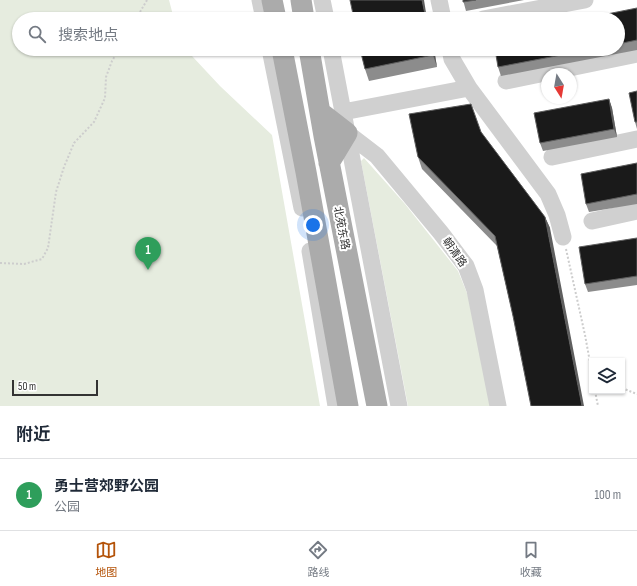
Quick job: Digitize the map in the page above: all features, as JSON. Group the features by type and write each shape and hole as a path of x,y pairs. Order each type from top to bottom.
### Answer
{"main road":[{"path":"272,0 275,12"},
{"path":"301,0 303,12"},
{"path":"283,56 348,406"},
{"name":"北苑东路","path":"310,56 329,163 377,406"},
{"path":"320,112 347,133 329,163"}],"street":[{"path":"260,0 263,12"},
{"path":"322,0 325,12"},
{"path":"439,0 442,12"},
{"path":"521,12 586,0"},
{"path":"506,81 637,54"},
{"path":"271,56 301,202 336,406"},
{"path":"332,56 399,406"},
{"path":"451,56 469,88 548,194 557,215 563,237"},
{"path":"343,112 469,88"},
{"name":"朝清路","path":"347,133 377,156 441,233 466,266 474,290 498,406"},
{"path":"552,157 637,139"},
{"path":"592,221 637,211"}],"path":[{"path":"140,12 147,0"},
{"path":"0,263 24,264 42,259 48,248 56,192 64,167 74,143 94,122 105,98 106,77 115,56"},
{"path":"563,237 589,358"},
{"path":"625,389 637,394"},
{"path":"596,394 598,406"}],"shaded area":[{"path":"0,0 169,0 172,12 12,12 12,56 192,56 220,86 272,135 320,406 0,406"},
{"path":"364,158 405,204 458,271 469,298 490,406 408,406 361,161"}],"building":[{"path":"350,0 422,0 425,12 353,12"},
{"path":"463,0 476,0 463,2"},
{"path":"637,8 637,40 625,43 625,12 617,12"},
{"path":"362,56 428,56 365,69"},
{"path":"496,56 556,56 498,67"},
{"path":"637,91 637,122 635,122 629,93"},
{"path":"609,99 614,129 540,143 534,113"},
{"path":"471,104 481,132 545,217 582,406 531,406 495,236 418,157 409,114"},
{"path":"637,163 637,194 586,204 581,174"},
{"path":"637,238 637,276 585,284 579,247"}],"place":[{"name":"勇士营郊野公园","path":"148,270"}]}
